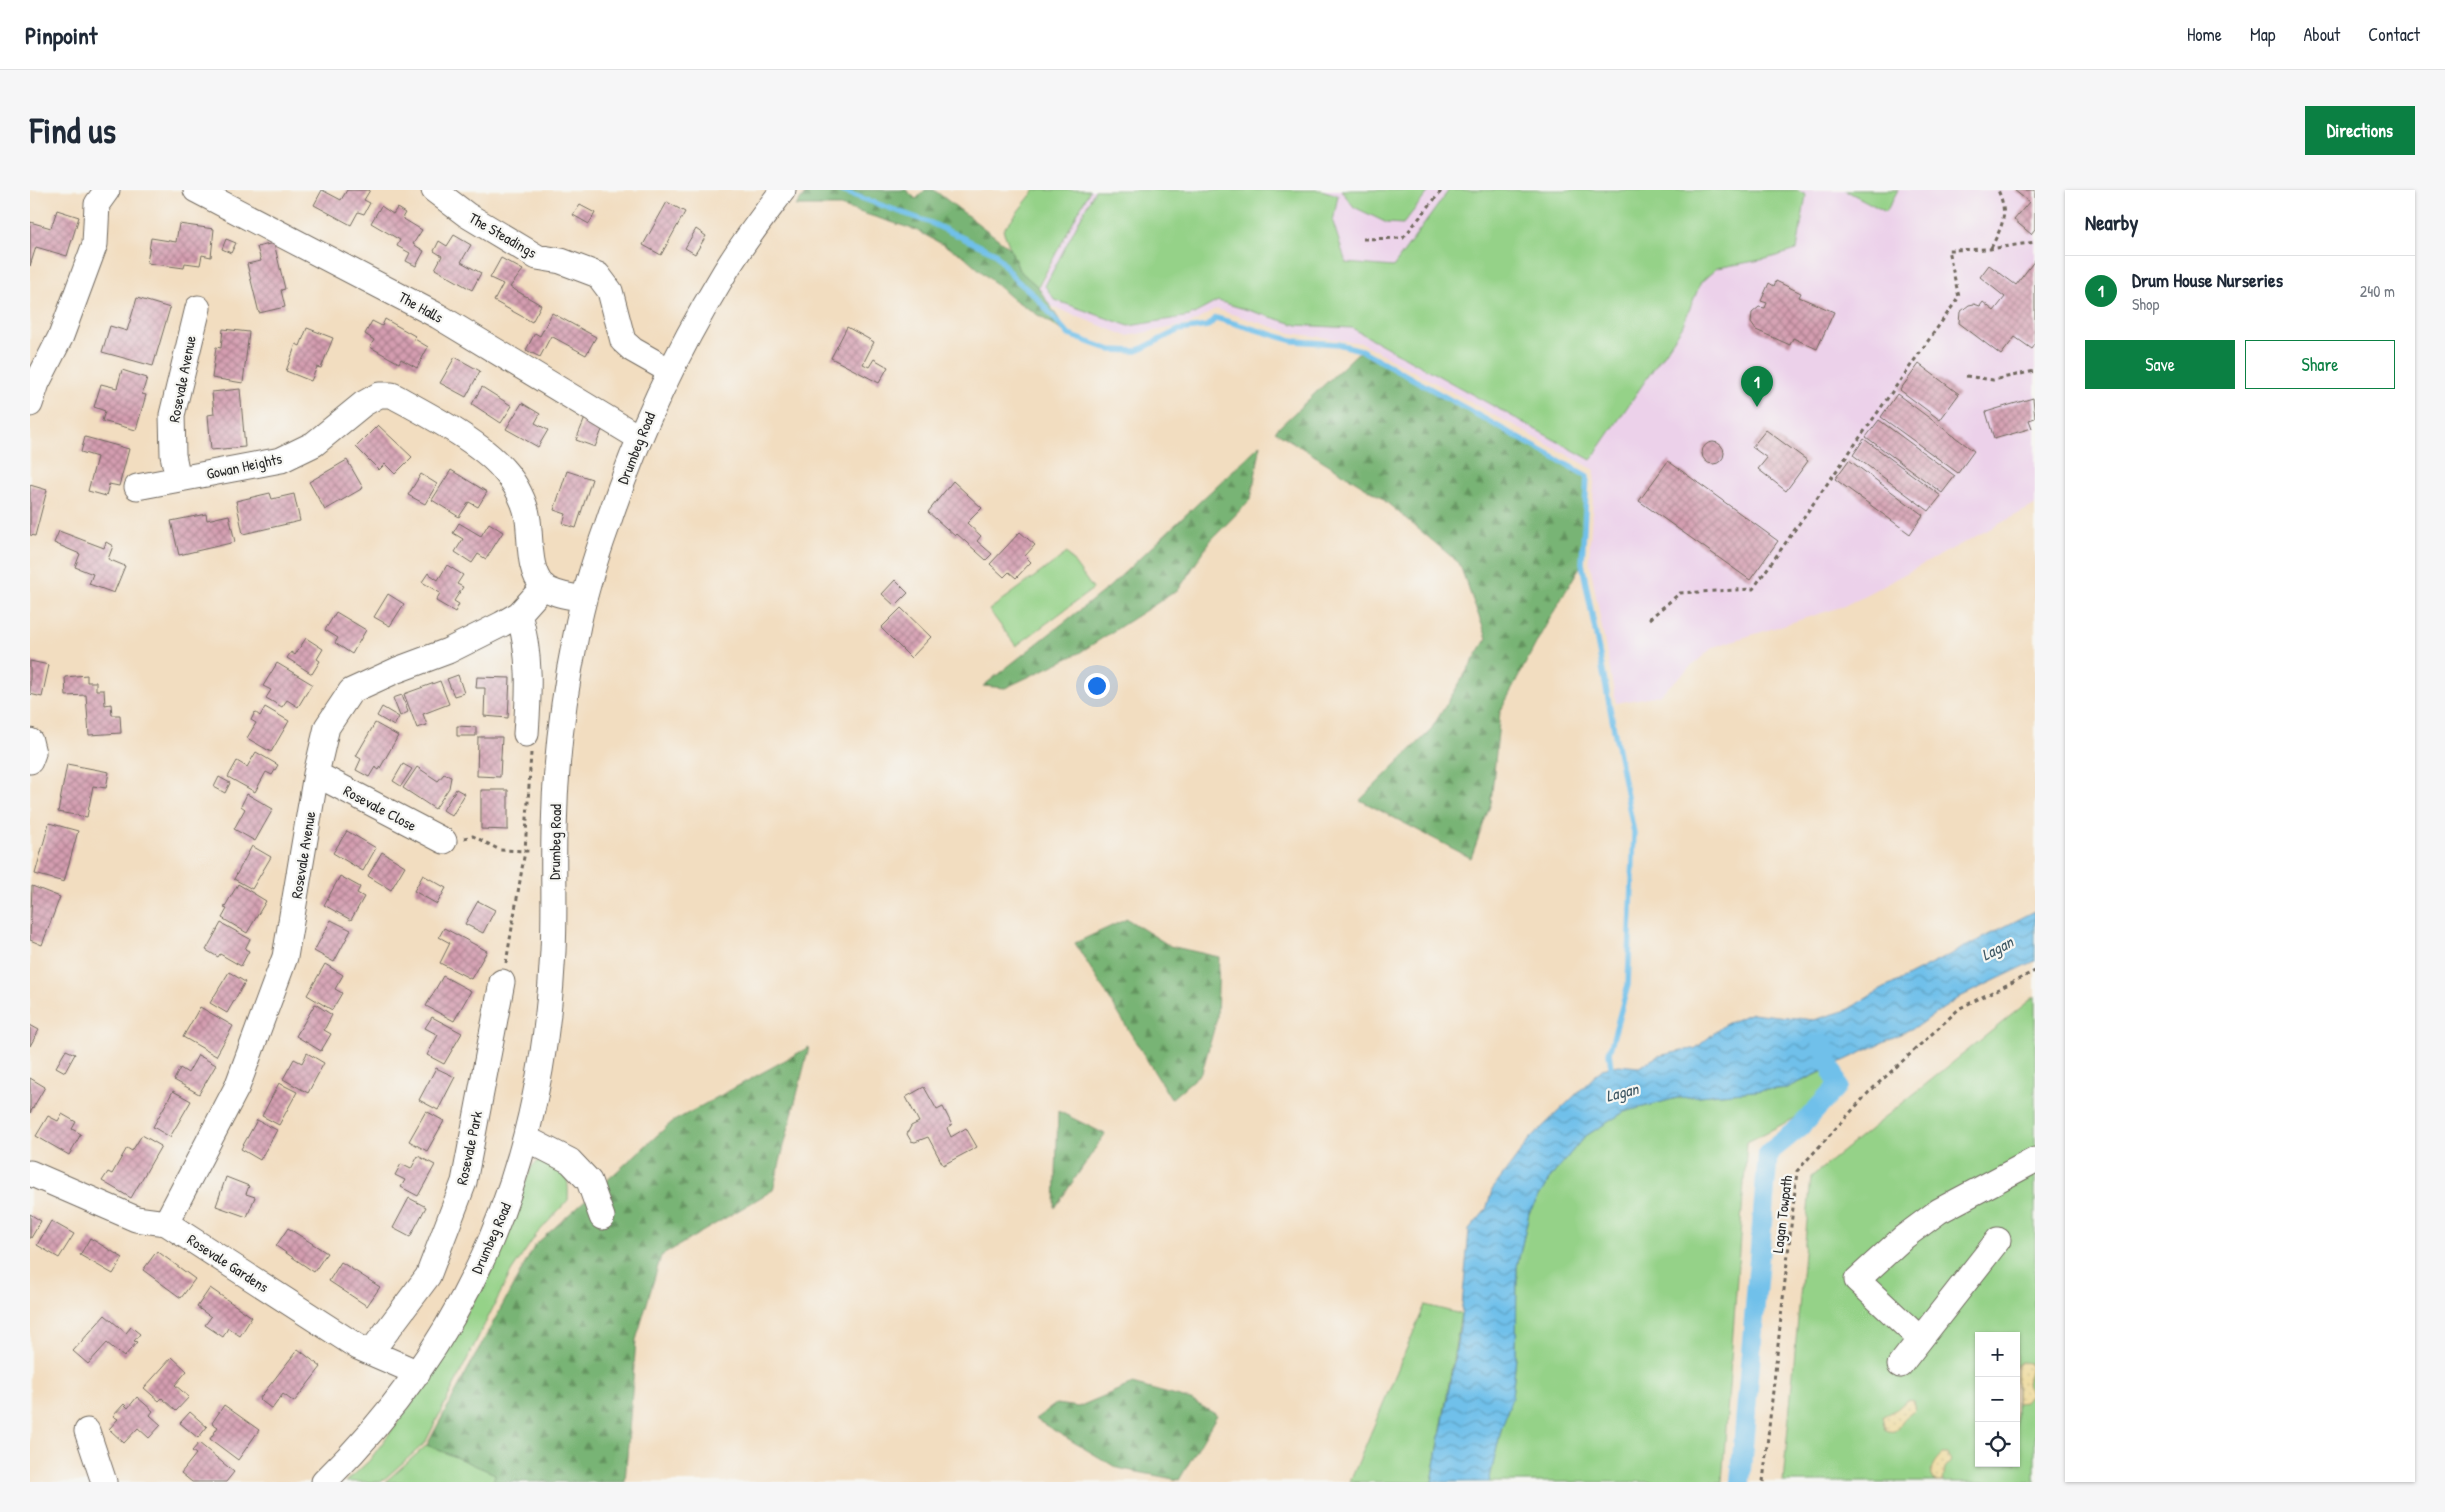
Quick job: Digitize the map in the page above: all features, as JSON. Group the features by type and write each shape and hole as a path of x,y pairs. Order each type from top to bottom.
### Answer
{"street":[{"path":"30,404 61,336 94,244 97,204 107,190"},
{"name":"The Halls","path":"196,190 438,316 638,437"},
{"name":"The Steadings","path":"434,190 467,215 537,257 561,261 598,274 610,291 623,341 633,350 670,371"},
{"name":"Drumbeg Road","path":"324,1482 386,1416 418,1373 465,1294 491,1242 511,1192 527,1139 536,1100 547,1024 553,951 554,828 558,756 568,679 583,599 638,437 670,371 722,277 783,190"},
{"name":"Rosevale Avenue","path":"178,479 173,455 172,415 198,308"},
{"name":"Gowan Heights","path":"137,487 281,460 314,444 363,404 380,395 392,395 484,451 504,469 520,494 528,518 535,573 544,586"},
{"path":"544,586 556,592 583,599"},
{"name":"Rosevale Avenue","path":"166,1223 238,1087 285,957 316,774 327,727 351,691 448,651 519,614 544,586"},
{"path":"519,614 527,641 530,675 526,734"},
{"path":"30,741 33,753 30,761"},
{"name":"Rosevale Close","path":"316,774 444,841"},
{"name":"Rosevale Park","path":"371,1352 428,1276 464,1182 502,982"},
{"path":"527,1139 570,1161 589,1181 602,1217"},
{"path":"1920,1339 1857,1280 1904,1237 1939,1211 2035,1160"},
{"name":"Rosevale Gardens","path":"30,1173 136,1219 166,1223 358,1347 418,1373"},
{"path":"1900,1365 1998,1240"},
{"path":"87,1431 104,1482"}],"path":[{"path":"1363,239 1403,238 1442,190"},
{"path":"1990,249 2003,222 2004,204 1998,190"},
{"path":"1650,619 1680,593 1753,589 1959,297 1948,250 1990,249 2035,242"},
{"path":"1966,376 1993,380 2035,371"},
{"path":"502,982 525,851 531,749 526,734"},
{"path":"444,841 472,836 500,850 525,851"},
{"name":"Lagan Towpath","path":"1763,1482 1797,1171 1869,1092 1960,1008 2035,971"}],"shaded area":[{"path":"1090,190 1341,190 1354,207 1403,224 1430,190 2035,190 2035,505 1844,606 1713,647 1659,695 1616,703 1589,558 1595,470 1362,343 1292,333 1216,309 1190,324 1127,336 1051,306 1039,287"}],"green space":[{"path":"808,190 906,190 916,199 925,190 934,190 1010,248 1019,270 1038,287 1069,335 1010,297 964,256 916,230 840,206 796,206"},
{"path":"1035,190 1090,190 1038,287 1019,271 1003,230"},
{"path":"1095,190 1321,190 1338,195 1333,222 1346,263 1393,267 1449,190 1797,190 1806,195 1797,250 1766,259 1717,268 1701,282 1682,327 1591,460 1352,328 1297,325 1218,301 1190,316 1129,326 1055,300 1045,286"},
{"path":"1341,190 1430,190 1403,224 1387,223 1354,207"},
{"path":"1845,190 1898,190 1886,212"},
{"path":"1361,350 1587,476 1582,563 1541,634 1500,712 1491,803 1471,858 1360,800 1430,731 1487,638 1459,563 1379,496 1275,431"},
{"path":"1261,444 1251,499 1211,540 1179,589 1079,653 1005,688 983,686 1109,587"},
{"path":"1067,553 1093,589 1016,646 989,610"},
{"path":"1127,919 1170,946 1219,957 1217,1018 1202,1072 1171,1099 1075,943"},
{"path":"2035,996 2035,1482 1783,1482 1811,1177"},
{"path":"809,1047 773,1190 661,1256 636,1340 625,1482 493,1482 495,1474 427,1445 535,1245 672,1122"},
{"path":"1826,1070 1827,1084 1805,1113 1747,1142 1722,1482 1489,1482 1501,1430 1512,1397 1516,1356 1517,1267 1529,1213 1550,1178 1584,1137 1624,1112 1677,1098 1787,1088"},
{"path":"1058,1111 1105,1134 1055,1208"},
{"path":"545,1157 558,1165 565,1174 568,1185 568,1200 536,1235 511,1272 425,1443 381,1482 346,1482 369,1461 426,1384 491,1271 532,1166"},
{"path":"1425,1305 1461,1314 1432,1482 1350,1482"},
{"path":"1132,1384 1191,1400 1217,1415 1179,1480 1117,1468 1035,1419 1056,1404 1078,1407"},
{"path":"427,1445 496,1474 493,1482 385,1482"}],"sand":[{"path":"2020,1363 2029,1363 2031,1366 2027,1383 2030,1395 2024,1402 2020,1402 2020,1377"},
{"path":"1907,1400 1913,1401 1915,1410 1895,1430 1886,1430 1883,1416 1897,1409"},
{"path":"1942,1454 1948,1454 1951,1462 1945,1469 1943,1482 1935,1482 1932,1466"}],"water":[{"name":"Lagan","path":"2035,911 2035,961 1962,996 1917,1026 1787,1088 1677,1098 1624,1112 1584,1137 1550,1178 1529,1213 1517,1267 1516,1356 1512,1397 1501,1430 1489,1482 1432,1482 1460,1327 1469,1230 1486,1210 1492,1190 1530,1139 1602,1069 1619,1065 1639,1067 1658,1056 1696,1048 1725,1024 1752,1013 1814,1020 1847,1010 1875,993"}],"building":[{"path":"322,190 341,200 347,190 370,190 364,200 370,203 364,214 358,212 351,225 314,205"},
{"path":"2014,190 2035,190 2035,229 2031,234 2014,220 2029,202"},
{"path":"667,202 685,212 661,255 643,245"},
{"path":"580,205 595,213 589,224 573,215"},
{"path":"381,206 393,214 397,208 405,213 402,218 422,230 413,244 424,251 416,266 406,261 410,253 397,246 400,240 371,223"},
{"path":"57,210 79,217 67,256 36,247 30,266 30,222 51,228"},
{"path":"179,224 214,229 211,257 202,255 200,265 185,263 184,268 147,263 151,238 176,242"},
{"path":"696,229 706,236 695,254 685,248"},
{"path":"454,235 471,245 461,262 481,273 472,290 435,269 442,256 434,251 439,241 447,246"},
{"path":"226,239 236,243 231,253 222,249"},
{"path":"274,243 285,289 281,290 285,307 259,313 247,264 261,261 257,247"},
{"path":"501,258 523,270 510,287 541,305 532,322 494,301 503,284 490,278"},
{"path":"2035,260 2035,345 2032,349 2015,337 2001,355 1959,323 1960,312 1969,305 1980,306 1983,302 1994,311 2005,297 1980,277 1989,265 2016,285"},
{"path":"1776,281 1801,293 1799,297 1834,312 1817,349 1793,338 1790,345 1756,330 1751,323 1752,313 1759,307 1765,308 1767,303 1761,301 1769,283 1774,286"},
{"path":"137,298 170,308 153,366 102,352 110,326 127,331"},
{"path":"552,313 596,337 586,355 551,336 540,357 526,350 535,333 540,336"},
{"path":"385,319 415,336 413,338 428,347 417,368 401,359 399,363 370,347 374,340 365,334 372,321 382,326"},
{"path":"847,327 874,342 863,364 869,367 874,359 888,367 879,383 831,358"},
{"path":"307,328 333,338 321,368 317,367 311,381 286,371 296,344 300,346"},
{"path":"223,329 249,332 243,383 212,378 216,347 221,348"},
{"path":"455,357 480,371 466,397 440,383"},
{"path":"1919,364 1959,394 1940,420 1900,390"},
{"path":"122,370 147,378 142,394 146,395 136,430 102,421 105,411 94,407 101,384 117,388"},
{"path":"482,387 512,406 501,423 472,404"},
{"path":"240,389 245,447 211,450 208,415 214,414 212,392"},
{"path":"1897,394 1974,451 1958,473 1881,417"},
{"path":"2033,398 2035,418 2029,420 2032,428 1994,439 1986,412"},
{"path":"522,403 540,414 535,423 548,430 538,447 506,429"},
{"path":"585,418 604,425 595,447 576,440"},
{"path":"1879,420 1955,476 1942,493 1866,437"},
{"path":"378,425 412,457 395,474 385,464 379,470 356,447"},
{"path":"1766,430 1808,461 1786,491 1758,469 1767,458 1752,447"},
{"path":"85,437 129,449 119,486 109,484 106,496 88,491 97,457 81,452"},
{"path":"1864,439 1941,496 1929,511 1853,455"},
{"path":"1709,442 1717,442 1724,449 1724,457 1717,464 1709,464 1702,457 1702,449"},
{"path":"347,460 363,488 325,510 309,482"},
{"path":"1849,460 1923,515 1910,534 1835,479"},
{"path":"1668,461 1778,541 1750,580 1639,501"},
{"path":"451,470 487,492 478,507 469,502 459,517 432,500"},
{"path":"567,471 592,479 576,528 563,524 566,514 554,510"},
{"path":"421,474 437,484 425,504 408,495"},
{"path":"953,481 982,508 967,523 981,536 977,541 992,554 986,560 957,534 955,536 928,512"},
{"path":"30,485 47,490 35,536 30,535"},
{"path":"270,493 272,499 294,494 300,521 243,534 236,501"},
{"path":"206,514 207,520 229,515 235,542 179,555 171,521"},
{"path":"459,523 481,536 489,523 503,532 486,559 478,554 472,563 455,552 463,539 453,533"},
{"path":"59,531 104,548 106,542 113,546 108,559 125,566 114,593 89,584 93,574 75,567 80,554 54,543"},
{"path":"1020,532 1035,545 1025,556 1031,562 1016,578 1009,572 1004,577 990,564"},
{"path":"447,565 463,575 457,584 463,587 454,601 459,604 455,612 436,601 440,593 422,582 428,573 438,580"},
{"path":"895,580 908,593 895,606 882,594"},
{"path":"388,594 404,604 390,626 374,617"},
{"path":"901,608 931,637 911,658 881,628"},
{"path":"336,612 366,630 352,654 335,643 338,638 325,630"},
{"path":"306,638 323,649 317,659 320,661 312,674 287,658 291,652 295,655"},
{"path":"30,661 49,665 42,697 30,694"},
{"path":"277,663 312,684 298,707 287,700 282,707 266,698 271,690 263,686"},
{"path":"87,675 87,682 96,682 96,690 104,690 105,705 111,704 112,715 120,715 121,733 89,735 86,695 66,696 65,677"},
{"path":"458,675 464,693 454,696 447,679"},
{"path":"477,677 510,678 508,718 484,716 485,688 476,688"},
{"path":"440,681 449,704 423,714 427,725 417,728 404,694"},
{"path":"402,695 408,712 400,716 393,698"},
{"path":"265,707 289,721 271,752 247,738 256,723 251,720 255,712 260,716"},
{"path":"382,707 399,717 394,726 377,716"},
{"path":"375,723 398,736 379,770 375,767 369,777 356,770 361,759 356,756"},
{"path":"457,726 476,727 476,736 457,736"},
{"path":"478,737 502,737 500,777 477,776"},
{"path":"256,752 278,765 272,775 266,772 255,792 228,777 237,761 247,767"},
{"path":"67,764 109,772 106,788 93,786 87,817 58,812"},
{"path":"403,764 412,769 401,786 393,781"},
{"path":"417,767 438,781 444,774 451,777 449,788 435,809 403,788"},
{"path":"219,777 230,783 225,793 214,787"},
{"path":"456,789 465,794 452,816 443,810"},
{"path":"481,790 508,790 508,830 481,829"},
{"path":"247,794 273,809 255,841 234,829 245,809 241,806"},
{"path":"49,823 78,831 64,882 35,874"},
{"path":"347,831 376,848 363,871 333,853"},
{"path":"252,846 271,857 252,889 234,879"},
{"path":"382,852 405,866 391,890 368,876"},
{"path":"423,875 446,888 437,904 414,891"},
{"path":"340,876 360,887 357,893 364,897 351,920 324,905"},
{"path":"238,884 266,901 247,933 222,918 227,909 224,908"},
{"path":"32,886 60,897 42,945 30,940"},
{"path":"478,901 495,910 483,933 465,924"},
{"path":"331,920 351,930 334,962 314,951"},
{"path":"221,923 250,939 245,949 249,951 241,966 220,954 218,957 206,950"},
{"path":"444,928 487,951 471,979 440,963 450,943 439,937"},
{"path":"325,964 343,975 335,989 342,993 332,1010 307,995"},
{"path":"229,972 245,982 227,1013 210,1003"},
{"path":"443,976 471,991 454,1021 426,1006"},
{"path":"315,1004 332,1015 324,1030 331,1034 321,1051 296,1036"},
{"path":"200,1007 233,1026 216,1056 183,1037"},
{"path":"432,1017 462,1033 444,1064 427,1055 438,1035 425,1028"},
{"path":"30,1025 39,1030 30,1046"},
{"path":"66,1050 75,1054 65,1072 56,1067"},
{"path":"307,1053 324,1063 308,1093 283,1079 294,1059 302,1063"},
{"path":"198,1055 216,1065 199,1094 174,1080 180,1068 188,1073"},
{"path":"436,1068 455,1077 438,1110 419,1100"},
{"path":"30,1078 45,1087 30,1113"},
{"path":"279,1083 297,1092 279,1125 262,1116"},
{"path":"924,1087 937,1110 943,1107 952,1125 947,1128 951,1137 966,1128 977,1147 943,1165 928,1137 915,1142 911,1141 907,1134 911,1126 919,1122 906,1097"},
{"path":"173,1091 191,1101 170,1137 153,1127"},
{"path":"426,1111 444,1121 427,1151 409,1141"},
{"path":"62,1114 76,1122 72,1129 81,1134 69,1155 36,1136 48,1116 58,1121"},
{"path":"257,1120 277,1130 260,1160 241,1149"},
{"path":"142,1135 161,1146 131,1198 102,1181 108,1172 112,1174 127,1148 132,1151"},
{"path":"418,1156 435,1165 418,1196 401,1187 405,1180 395,1175 401,1164 411,1169"},
{"path":"226,1177 249,1186 246,1194 255,1197 247,1217 216,1206"},
{"path":"409,1198 426,1207 410,1237 393,1228"},
{"path":"30,1214 41,1221 31,1238 30,1238"},
{"path":"51,1221 74,1234 59,1258 37,1245"},
{"path":"288,1228 327,1253 314,1272 276,1246"},
{"path":"90,1238 123,1258 113,1274 80,1255"},
{"path":"157,1251 195,1279 181,1298 143,1270"},
{"path":"341,1262 380,1287 367,1306 329,1281"},
{"path":"210,1288 252,1317 240,1336 228,1328 223,1337 205,1325 211,1317 197,1307"},
{"path":"105,1315 126,1333 131,1327 140,1334 134,1341 137,1342 124,1357 107,1343 88,1364 73,1351"},
{"path":"298,1349 321,1367 294,1402 283,1394 272,1409 259,1399"},
{"path":"172,1357 187,1371 175,1385 189,1397 176,1411 162,1398 159,1401 144,1388"},
{"path":"137,1397 153,1411 150,1415 161,1425 149,1438 138,1428 124,1443 109,1429 118,1419 113,1416 124,1404 128,1408"},
{"path":"224,1405 259,1430 238,1460 210,1439 218,1427 212,1423"},
{"path":"190,1412 207,1427 198,1438 180,1423"},
{"path":"199,1443 234,1472 226,1482 192,1482 181,1473 196,1454 192,1451"}],"waterway":[{"path":"839,190 931,223 995,253 1014,278 1035,296 1069,335 1111,350 1137,351 1179,330 1208,326 1216,318 1294,341 1338,344 1361,350 1587,476 1582,563 1634,833 1628,985 1609,1053 1612,1074"},
{"path":"1740,1482 1768,1153 1800,1127 1838,1086 1822,1042"}],"place":[{"name":"Drum House Nurseries","path":"1757,407"}]}
